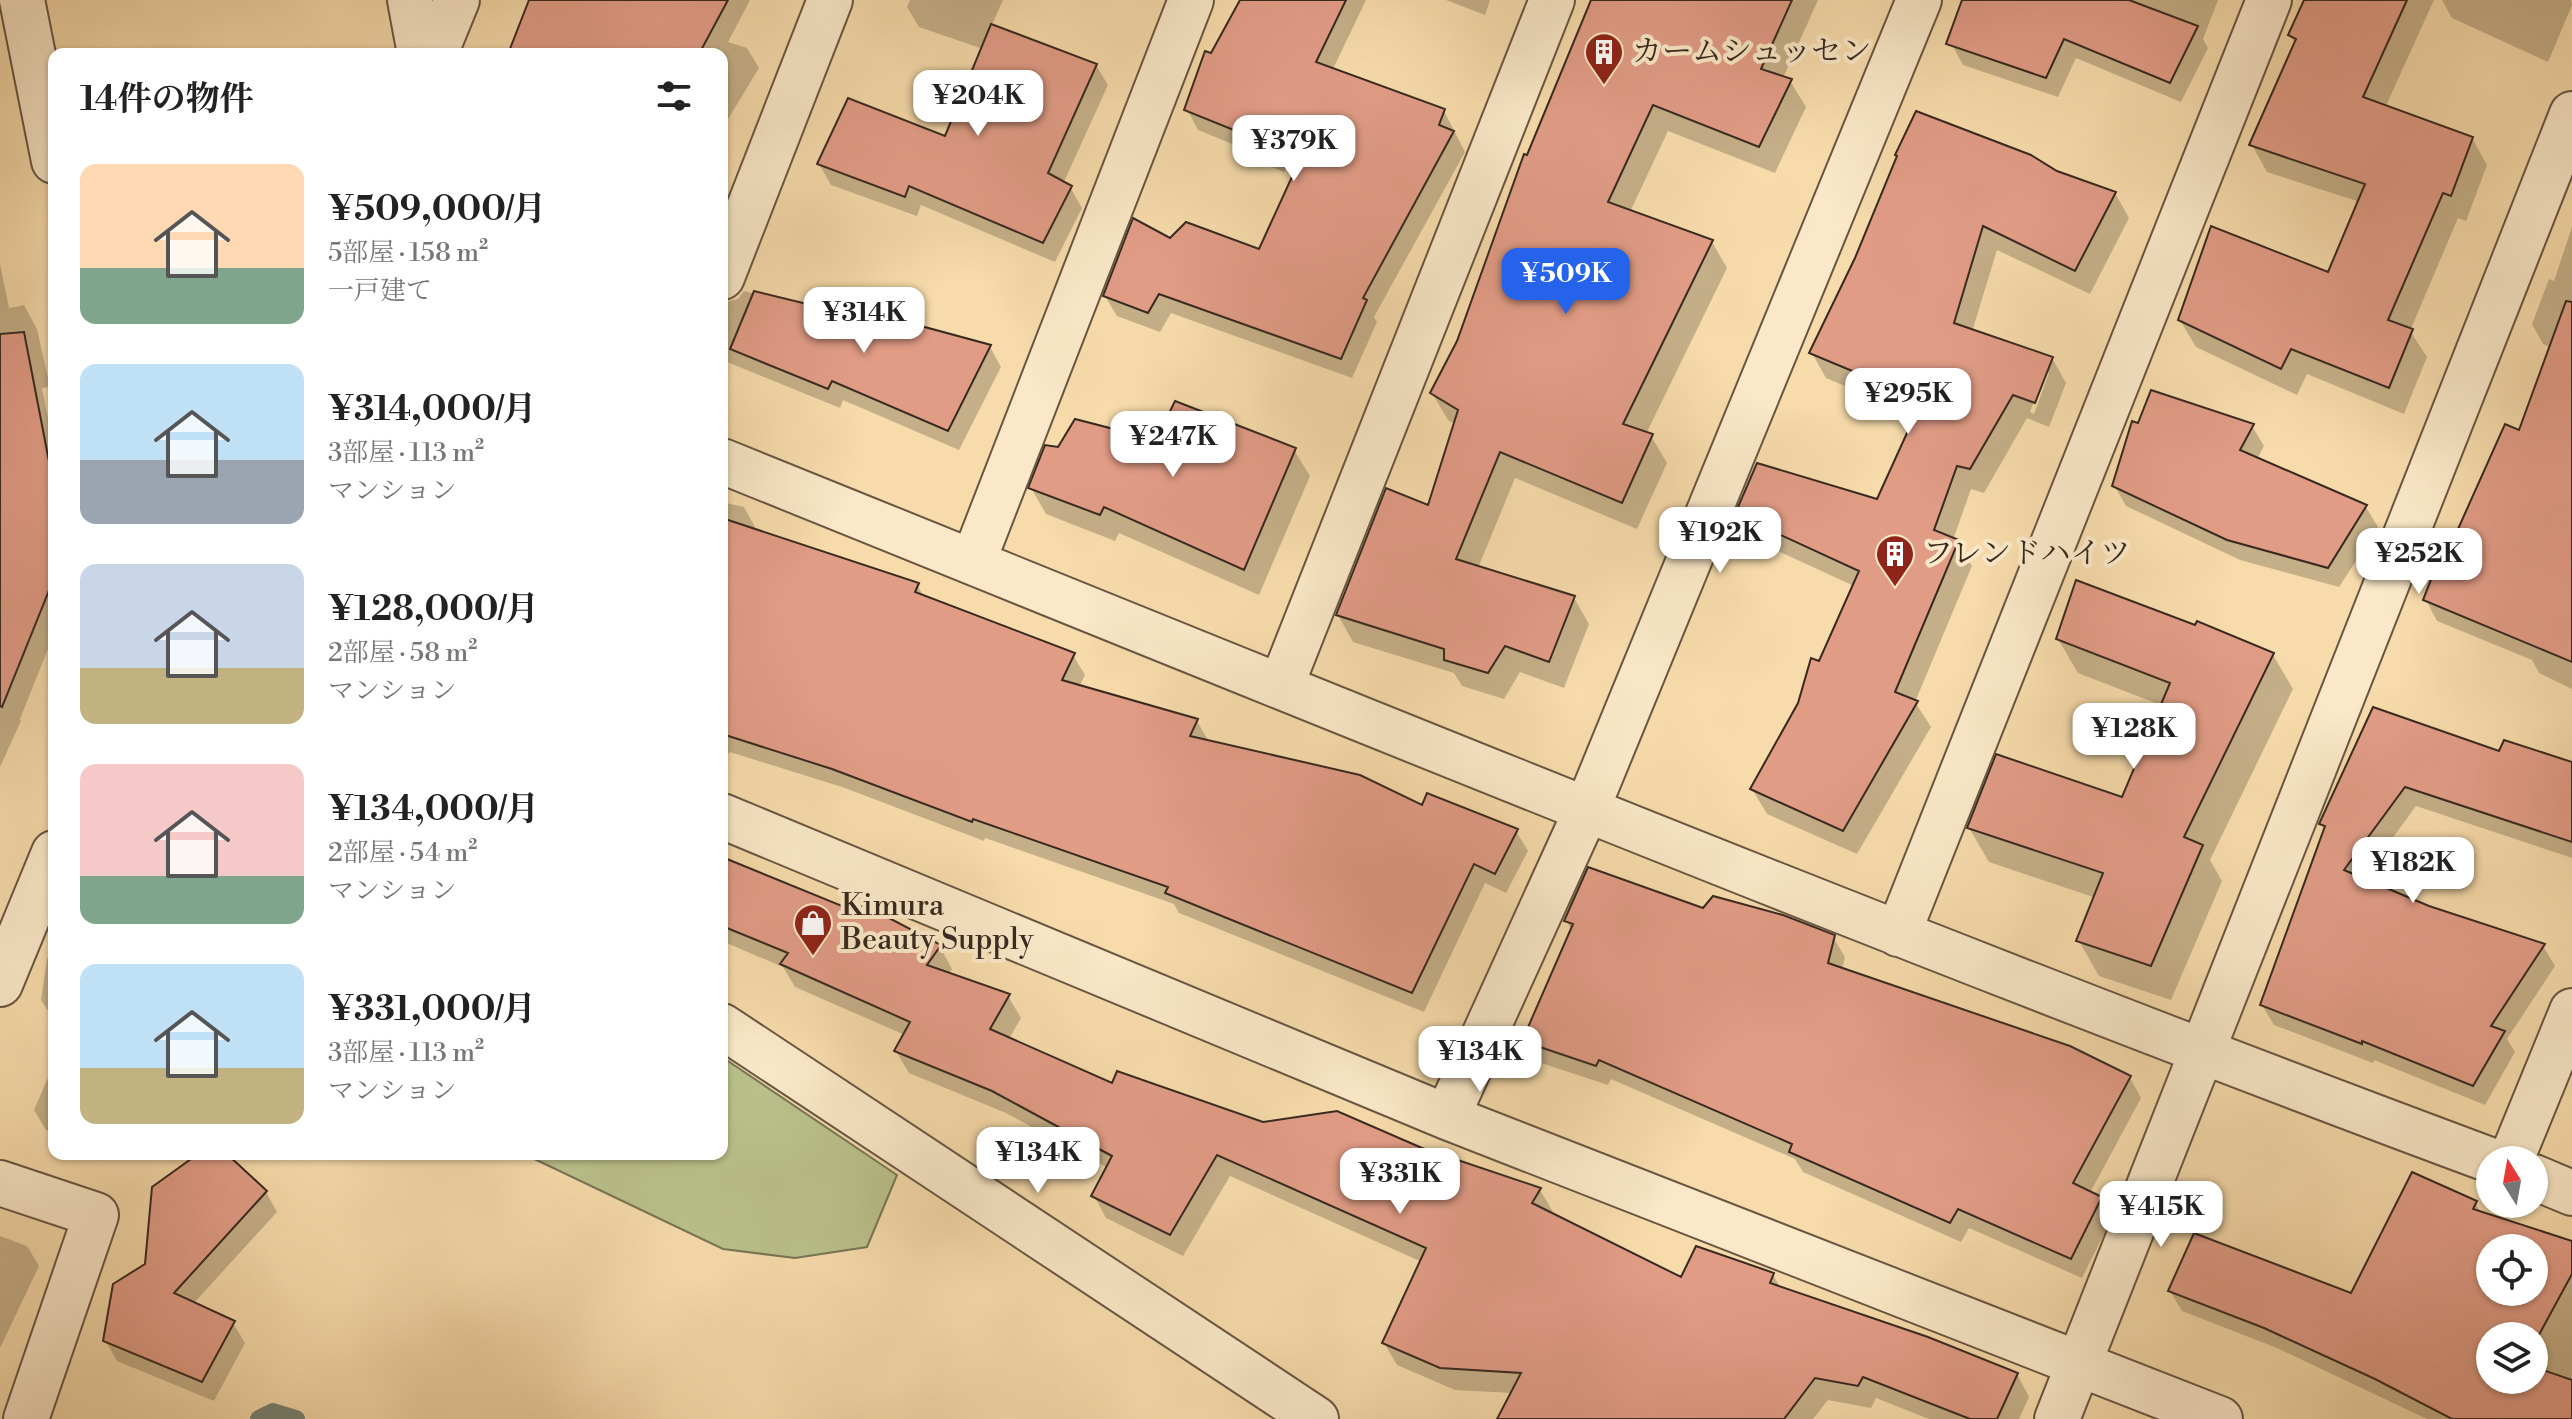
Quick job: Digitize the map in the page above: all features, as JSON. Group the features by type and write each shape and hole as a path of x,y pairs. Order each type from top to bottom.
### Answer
{"street":[{"path":"22,0 48,131"},
{"path":"410,0 419,48"},
{"path":"437,48 457,0"},
{"path":"728,262 830,0"},
{"path":"973,562 1191,0"},
{"path":"1281,686 1552,0"},
{"path":"1447,1117 1587,809 1919,0"},
{"path":"1898,934 2269,0"},
{"path":"2057,1419 2572,114"},
{"path":"728,463 1898,934 2202,1053 2476,1155"},
{"path":"728,818 1447,1117 2220,1419"},
{"path":"0,984 48,868"},
{"path":"2517,1146 2572,1011"},
{"path":"728,1030 1316,1419"},
{"path":"0,1183 96,1215 26,1419"},
{"path":"2548,1183 2572,1193"}],"green space":[{"path":"728,1061 897,1175 867,1247 795,1258 723,1249 537,1160 728,1160"}],"building":[{"path":"529,0 728,0 702,48 510,48"},
{"path":"1240,0 1346,0 1316,62 1445,109 1439,125 1454,131 1363,298 1367,300 1341,359 1159,294 1148,313 1103,296 1133,218 1170,238 1186,222 1259,249 1301,157 1184,110 1205,51 1211,53"},
{"path":"1591,0 1792,0 1761,69 1792,79 1759,147 1653,105 1608,202 1713,240 1623,424 1653,434 1622,503 1500,452 1456,559 1575,596 1549,662 1505,646 1488,673 1444,660 1444,649 1336,615 1386,488 1428,505 1458,410 1430,393 1457,341 1524,154 1527,155"},
{"path":"1962,0 2129,0 2198,26 2170,83 2064,39 2046,78 1946,44"},
{"path":"2304,0 2407,0 2363,97 2473,137 2451,196 2443,193 2388,320 2413,329 2389,388 2291,349 2281,369 2178,320 2211,226 2328,272 2365,184 2249,145 2296,39 2288,35"},
{"path":"991,24 1097,64 1048,173 1072,186 1043,243 909,186 905,197 817,164 848,98 945,136"},
{"path":"1916,111 2031,155 2057,171 2116,192 2075,271 1983,226 1954,323 2053,357 2035,403 2013,395 1970,469 1957,466 1934,530 1959,540 1895,692 1918,701 1843,831 1750,789 1798,703 1811,658 1819,661 1859,571 1735,514 1757,463 1877,499 1922,400 1809,353 1855,258 1895,155"},
{"path":"754,291 881,322 884,316 991,345 948,431 832,381 828,389 730,349"},
{"path":"2566,301 2572,302 2572,662 2423,600 2448,536 2454,538 2505,424 2519,430"},
{"path":"24,332 48,456 48,593 2,707 0,706 0,334"},
{"path":"2151,390 2254,424 2240,450 2367,505 2328,568 2227,540 2112,486 2132,421 2138,423"},
{"path":"1175,401 1296,448 1244,570 1104,507 1100,515 1028,488 1045,445 1058,447 1075,419 1156,440"},
{"path":"728,520 919,583 915,592 1075,653 1062,680 1198,719 1190,736 1360,775 1422,805 1427,793 1518,829 1495,874 1474,864 1412,993 1165,893 1168,887 973,819 972,822 832,769 728,736"},
{"path":"2076,580 2195,625 2197,621 2274,653 2184,837 2203,845 2151,966 2076,941 2103,873 1967,828 1996,754 2122,797 2170,683 2056,639"},
{"path":"2373,707 2499,751 2504,740 2572,762 2572,842 2405,787 2344,870 2429,906 2545,944 2491,1026 2505,1031 2473,1086 2362,1041 2362,1044 2260,1005 2325,826 2319,824"},
{"path":"728,859 854,911 864,905 941,945 927,965 1010,994 990,1029 1112,1083 1117,1071 1263,1122 1337,1111 1422,1148 1541,1188 1532,1203 1681,1277 1696,1246 1774,1273 1770,1283 1928,1337 2018,1373 1997,1419 1970,1419 1863,1377 1858,1386 1815,1378 1784,1419 1497,1419 1521,1373 1440,1368 1382,1343 1426,1248 1217,1155 1170,1235 1091,1196 1112,1156 992,1091 894,1051 910,1022 780,964 788,953 728,928"},
{"path":"1588,867 1703,908 1713,896 1783,915 1835,935 1828,963 2070,1046 2131,1076 2073,1183 2102,1197 2071,1259 1958,1209 1950,1223 1789,1152 1792,1144 1599,1060 1596,1066 1522,1041 1573,924 1564,921"},
{"path":"190,1160 233,1160 267,1191 174,1293 235,1321 202,1382 103,1341 113,1284 145,1264 152,1187"},
{"path":"2412,1172 2476,1201 2473,1209 2476,1210 2476,1218 2501,1218 2572,1241 2572,1274 2546,1322 2476,1322 2476,1394 2548,1394 2548,1372 2572,1380 2572,1419 2452,1419 2375,1379 2264,1328 2168,1291 2194,1233 2351,1293"}],"waterway":[{"path":"259,1419 273,1412 296,1419"}],"place":[{"name":"カームシュッセン","path":"1604,86"},
{"name":"フレンドハイツ","path":"1895,588"},
{"name":"Kimura Beauty Supply","path":"813,957"}]}
